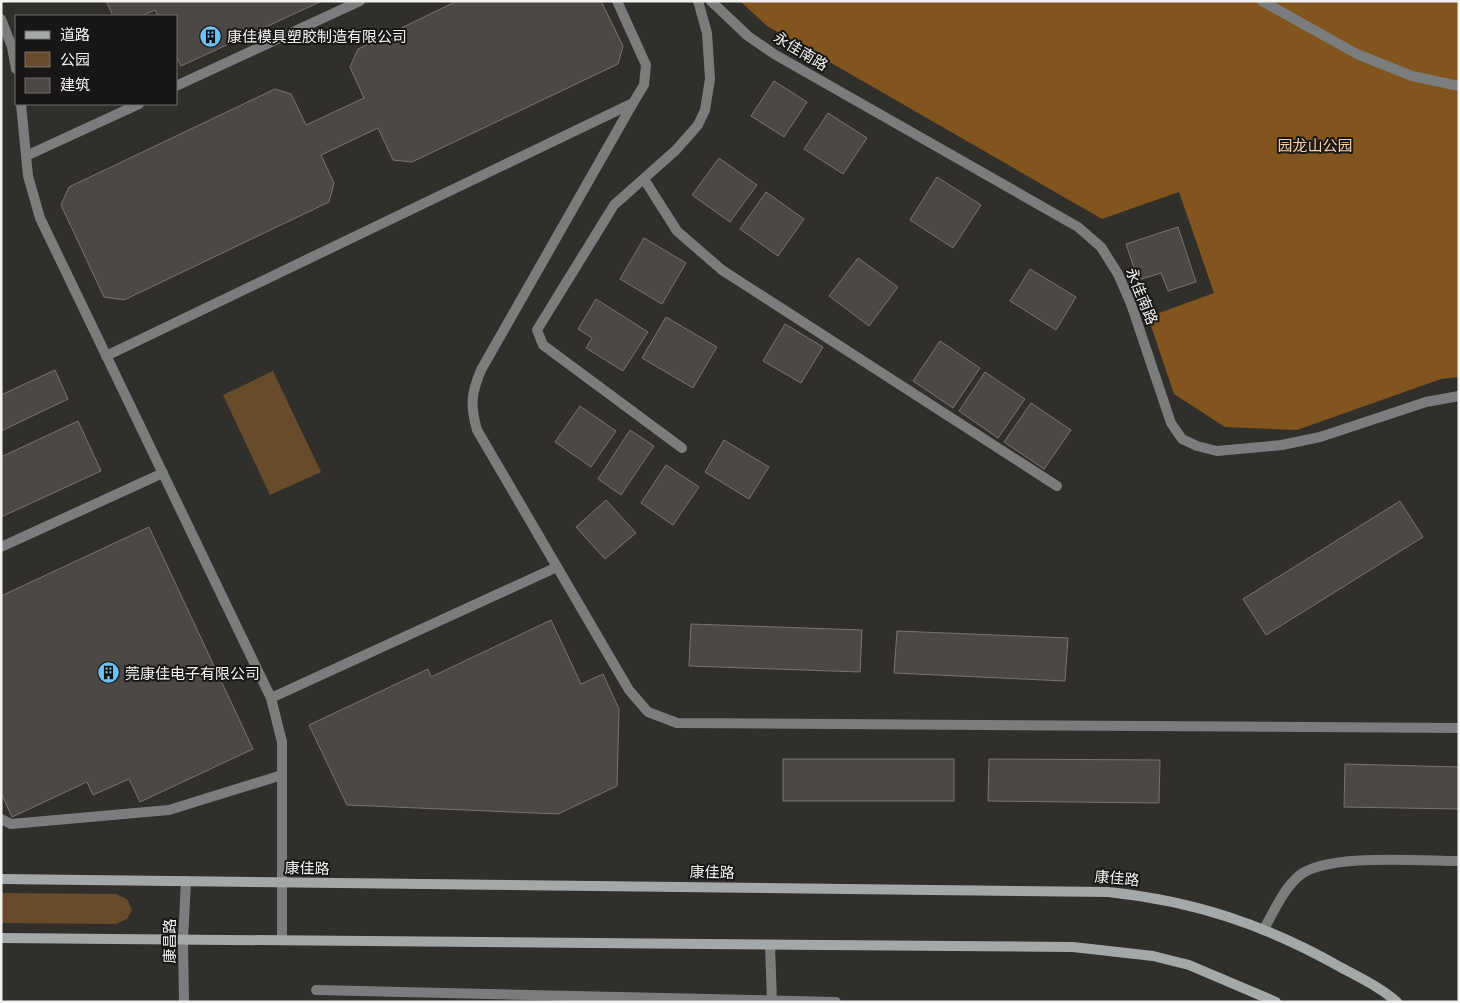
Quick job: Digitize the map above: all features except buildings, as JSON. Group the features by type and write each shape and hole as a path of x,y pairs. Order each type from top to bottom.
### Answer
{"street":[{"path":"178,85 360,1"},
{"path":"616,1 646,65 644,85 480,370 472,392 471,411 477,430 629,690 648,712 677,723 1459,728"},
{"path":"682,448 543,345 537,330 614,205 688,138 698,125 704,110 710,79 710,55 707,33 698,1"},
{"name":"永佳南路","path":"711,1 748,36 774,54 1078,227 1101,248 1118,274 1131,304 1171,423 1182,439 1197,446 1217,450 1282,445 1320,436 1426,402 1459,396"},
{"path":"1262,1 1357,54 1412,76 1459,86"},
{"path":"1,19 12,48 15,64"},
{"path":"106,356 632,103"},
{"path":"21,105 28,176 40,218 271,698 282,742 282,940"},
{"path":"26,156 137,105"},
{"path":"644,179 677,230 722,270 1057,486"},
{"path":"1,547 162,473"},
{"path":"271,698 557,567"},
{"path":"1,819 11,824 168,810 282,775"},
{"path":"1264,929 1286,890 1301,875 1320,865 1342,862 1459,861"},
{"name":"康佳路","path":"1,880 1108,892 1173,900 1264,929 1329,960 1398,1002"},
{"name":"康昌路","path":"184,1002 183,940 186,881"},
{"path":"1,938 1073,947 1153,956 1189,965 1276,1002"},
{"path":"770,945 772,1001"},
{"path":"316,990 836,1002"}],"green space":[{"name":"园龙山公园","path":"740,1 1459,1 1459,377 1441,379 1297,430 1225,427 1174,394 1148,317 1214,293 1179,192 1102,219 767,26"},
{"path":"273,371 321,472 270,495 223,395"},
{"path":"1,893 116,894 127,899 132,910 127,919 116,924 1,923"}],"place":[{"name":"康佳模具塑胶制造有限公司","path":"211,36"},
{"name":"莞康佳电子有限公司","path":"109,673"}]}
